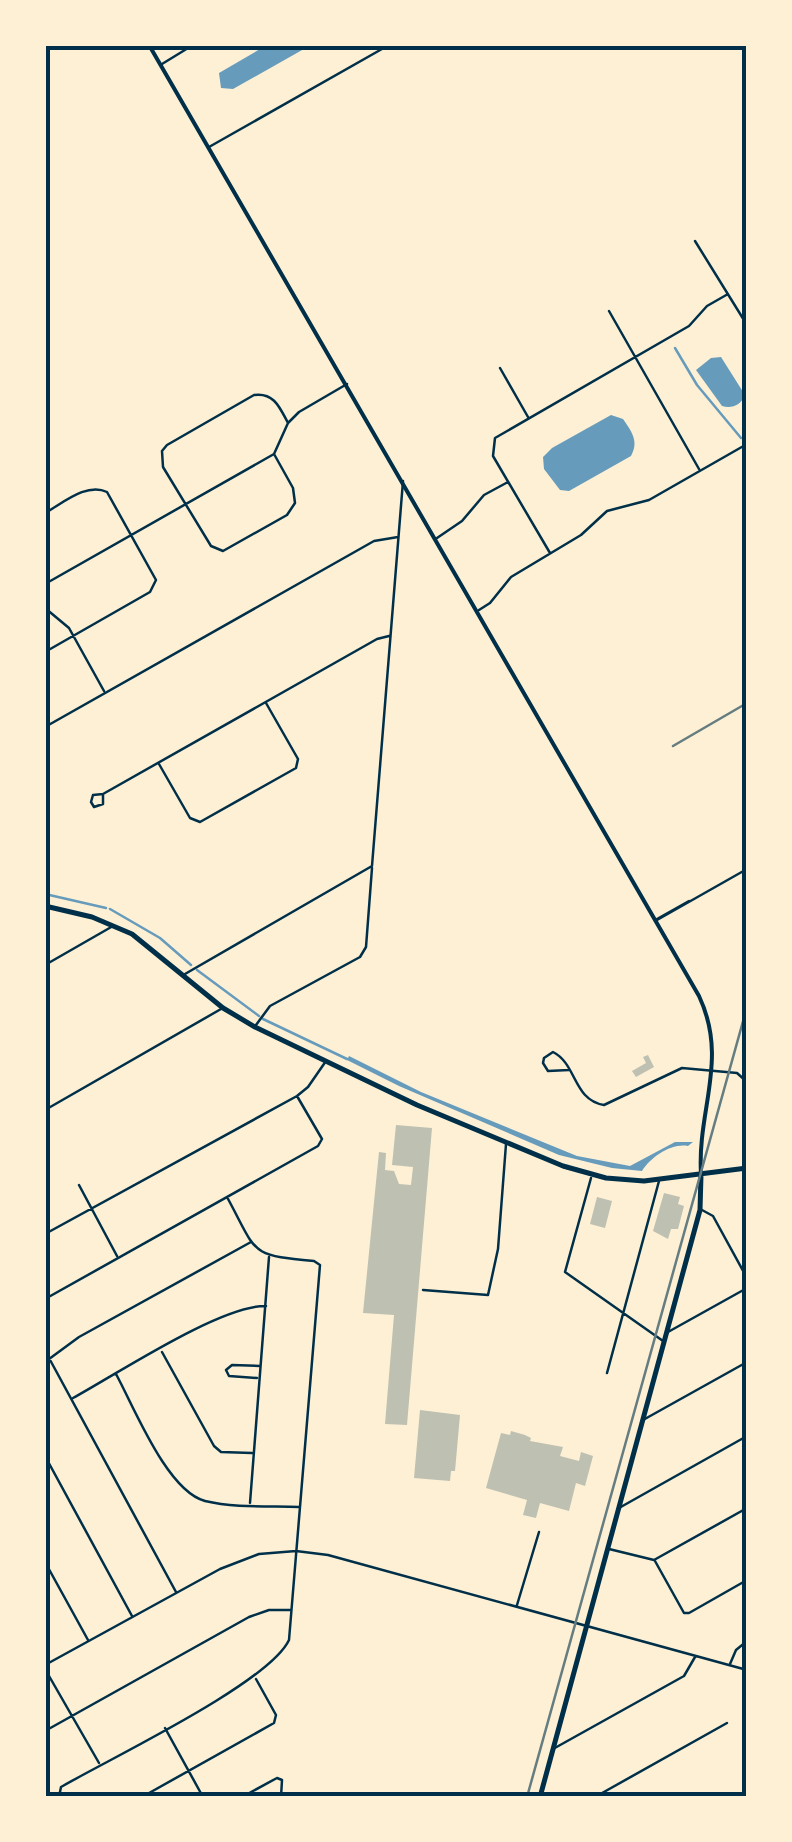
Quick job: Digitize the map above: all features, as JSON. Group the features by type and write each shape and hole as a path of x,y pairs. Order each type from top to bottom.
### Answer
{"main road":[{"path":"149,45 656,920 708,1018 713,1036 713,1069 701,1136 700,1210 540,1797"},
{"path":"45,906 114,925 149,946 224,1008 255,1027 418,1106 506,1143 592,1175 659,1180 747,1168"}],"street":[{"path":"160,64 194,45"},
{"path":"209,147 389,45"},
{"path":"695,242 747,325"},
{"path":"550,554 493,456 495,438 690,326 707,306 728,294"},
{"path":"609,311 700,471"},
{"path":"500,368 529,418"},
{"path":"45,584 274,454 288,422 347,384"},
{"path":"274,454 293,488 295,503 287,515 223,551 211,546 185,504 163,467 162,451 254,395 263,394 276,402 288,422"},
{"path":"479,610 512,577 580,535 607,512 650,500 747,444"},
{"path":"255,1027 270,1006 360,956 366,947 403,481"},
{"path":"437,538 462,521 484,495 508,482"},
{"path":"45,514 87,490 107,492 154,573 150,592 45,652"},
{"path":"45,727 374,540 398,537"},
{"path":"45,608 64,622 106,692"},
{"path":"104,794 377,639 390,636"},
{"path":"158,762 190,818 200,822 214,815 296,768 298,759 265,702"},
{"path":"184,975 372,866"},
{"path":"656,920 747,869"},
{"path":"45,965 114,925"},
{"path":"45,1110 224,1008"},
{"path":"569,1070 548,1071 544,1058 553,1052 560,1055 587,1099 604,1105 678,1068 738,1073 747,1082"},
{"path":"45,1234 298,1096 326,1061"},
{"path":"45,1299 318,1146 322,1139 298,1096"},
{"path":"423,1290 488,1296 498,1249 506,1143"},
{"path":"592,1175 566,1272 664,1342"},
{"path":"607,1373 659,1180"},
{"path":"79,1185 118,1258"},
{"path":"59,1797 61,1787 255,1677 283,1652 289,1640 320,1265 314,1260 258,1252 227,1198"},
{"path":"700,1210 713,1216 747,1278"},
{"path":"177,1593 47,1360 79,1337 251,1242"},
{"path":"250,1505 270,1256"},
{"path":"666,1333 747,1288"},
{"path":"72,1399 233,1311 266,1306"},
{"path":"161,1350 214,1446 220,1452 253,1454"},
{"path":"642,1421 747,1362"},
{"path":"260,1378 229,1376 226,1370 235,1364 261,1366"},
{"path":"116,1374 168,1470 184,1490 203,1501 300,1508"},
{"path":"618,1508 747,1436"},
{"path":"45,1456 133,1617"},
{"path":"608,1548 654,1560 747,1508"},
{"path":"517,1606 539,1532"},
{"path":"100,1765 45,1667 220,1568 259,1554 296,1551 328,1555 747,1670"},
{"path":"654,1560 684,1612 689,1613 747,1580"},
{"path":"45,1562 88,1641"},
{"path":"45,1731 249,1617 269,1610 291,1610"},
{"path":"729,1665 736,1650 747,1641"},
{"path":"552,1750 684,1676 695,1656"},
{"path":"142,1797 274,1723 276,1716 255,1677"},
{"path":"595,1797 727,1723"},
{"path":"165,1728 203,1797"},
{"path":"242,1797 277,1778 282,1780 281,1797"}],"water":[{"path":"267,45 311,45 233,89 221,88 219,73"},
{"path":"721,357 745,395 733,406 722,406 696,370 711,358"},
{"path":"611,415 623,419 632,432 631,456 569,491 560,490 544,469 543,457"},
{"path":"349,1056 421,1092 577,1156 630,1166 675,1142 693,1142 662,1152 642,1171 559,1155 399,1086 347,1060"}],"building":[{"path":"648,1055 654,1067 636,1077 632,1071 646,1063 643,1057"},
{"path":"396,1125 432,1128 407,1425 385,1424 394,1315 363,1313 379,1152 386,1153 385,1170 394,1171 399,1184 411,1185 413,1167 392,1165"},
{"path":"664,1193 680,1197 678,1204 684,1206 678,1229 671,1229 668,1239 653,1231"},
{"path":"597,1197 612,1201 605,1228 590,1224"},
{"path":"420,1410 460,1415 455,1471 451,1471 450,1481 414,1478"},
{"path":"511,1431 531,1438 530,1441 563,1447 560,1456 579,1461 581,1452 593,1456 585,1486 576,1483 569,1511 540,1503 536,1518 523,1515 527,1500 486,1488 501,1433 510,1435"}],"waterway":[{"path":"675,348 697,385 741,438"},
{"path":"45,894 106,908"},
{"path":"110,909 160,938 191,965"},
{"path":"197,970 259,1016"},
{"path":"263,1019 347,1059"}],"railway":[{"path":"673,746 747,703"},
{"path":"527,1797 747,1007"}]}
